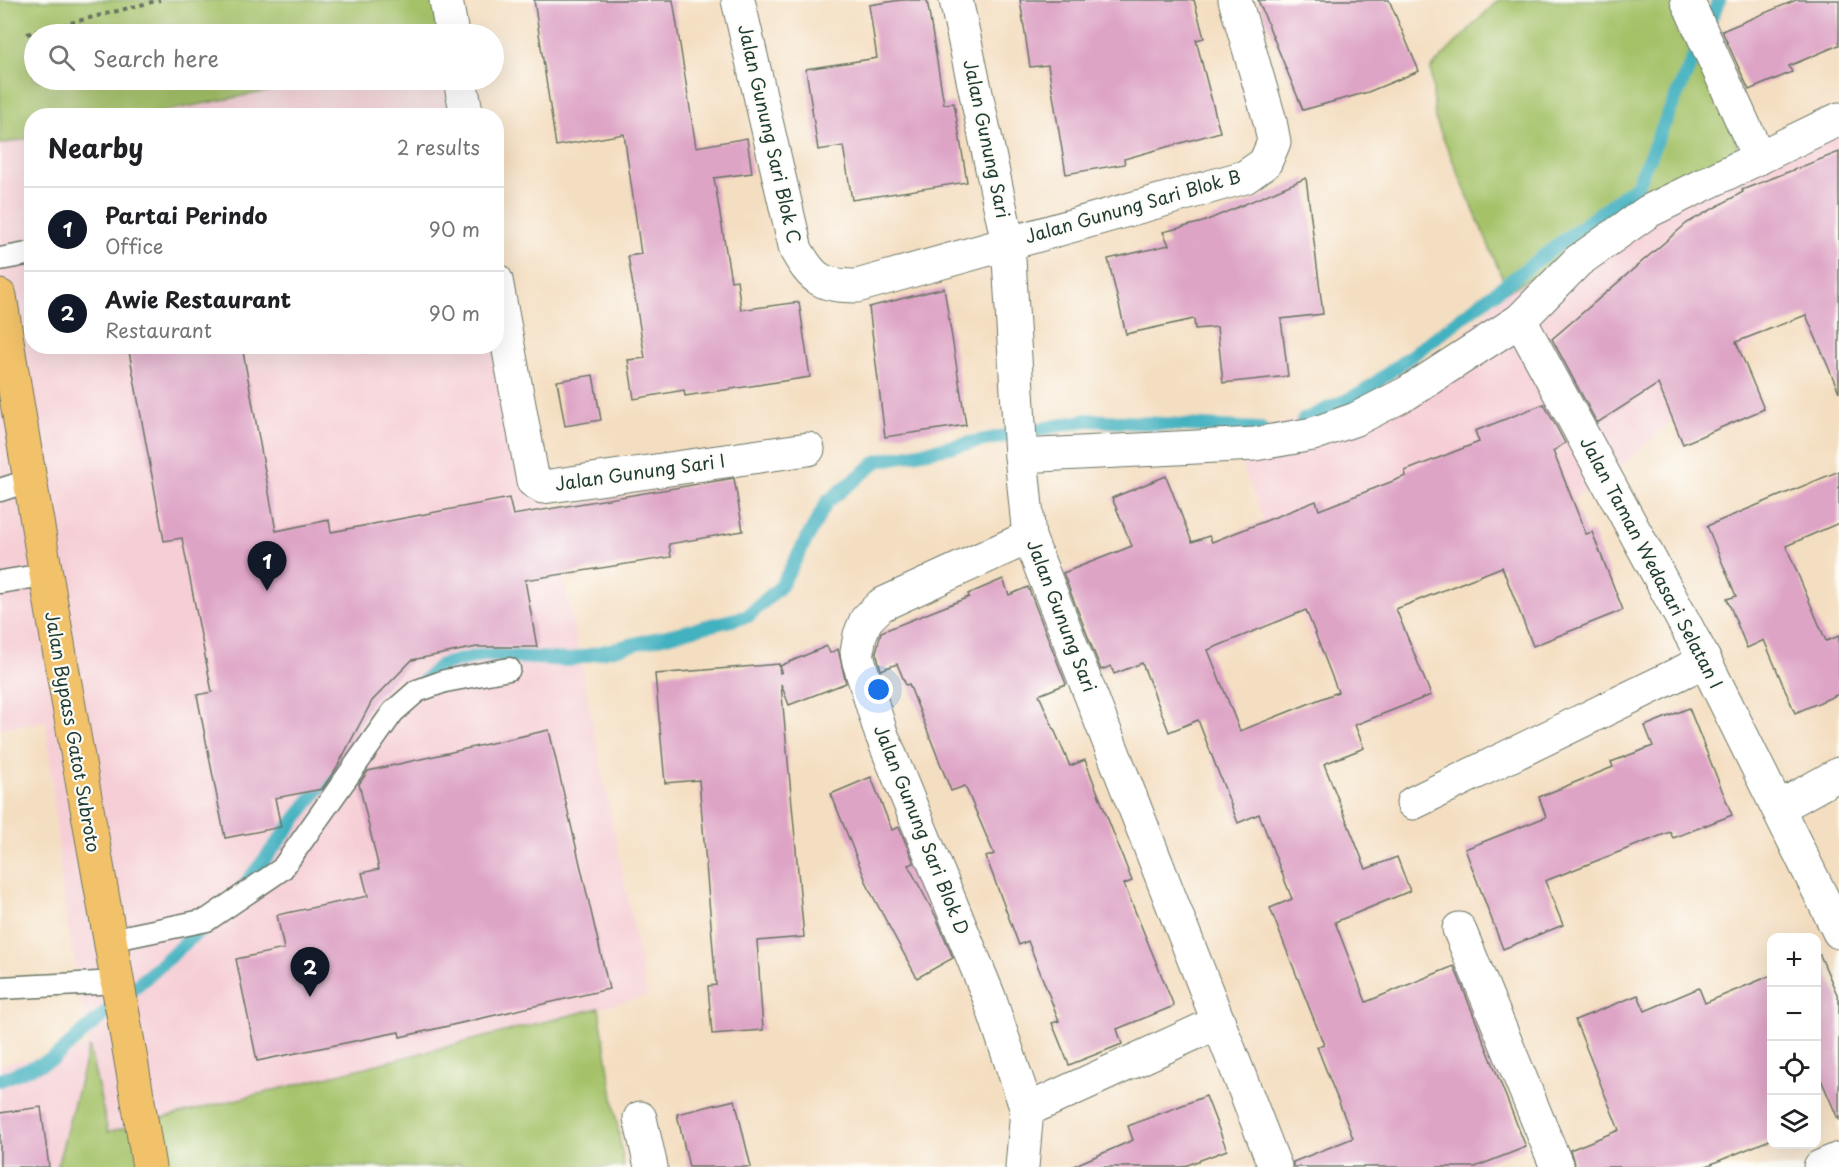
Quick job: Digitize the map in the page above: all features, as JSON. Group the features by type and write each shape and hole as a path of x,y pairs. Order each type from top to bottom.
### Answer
{"main road":[{"name":"Jalan Bypass Gatot Subroto","path":"0,296 14,485 44,575 149,1167"}],"street":[{"path":"446,0 450,24"},
{"name":"Jalan Gunung Sari Blok C","path":"738,0 796,250 809,273 831,286 857,286 1008,243"},
{"name":"Jalan Gunung Sari","path":"956,0 1008,243 1021,456 1029,537 1275,1167"},
{"name":"Jalan Gunung Sari Blok B","path":"1008,243 1245,177 1265,163 1274,142 1235,0"},
{"path":"1687,0 1759,158"},
{"path":"462,90 465,108"},
{"path":"1021,456 1255,444 1313,434 1356,419 1407,393 1520,320 1578,261 1649,211 1839,119"},
{"name":"Jalan Taman Wedasari Selatan I","path":"1520,320 1705,661 1839,932"},
{"name":"Jalan Gunung Sari I","path":"504,323 533,481 543,487 808,449"},
{"name":"Jalan Gunung Sari Blok D","path":"1022,1167 1027,1110 989,997 881,733 857,652 866,620 881,605 1029,537"},
{"path":"1413,803 1705,661"},
{"path":"1778,808 1839,774"},
{"path":"1459,929 1557,1167"},
{"path":"1027,1110 1219,1022"},
{"path":"640,1118 651,1167"},
{"path":"1820,1167 1839,1159"}],"lane":[{"path":"0,259 24,254"},
{"path":"0,582 44,575"},
{"path":"110,940 207,920 282,869 393,712 417,691 445,681 509,669"},
{"path":"0,988 118,982"}],"path":[{"path":"66,24 160,0"}],"shaded area":[{"path":"275,90 467,90 470,108 184,108"},
{"path":"1839,111 1839,306 1826,305 1769,331 1614,473 1318,657 1232,440 1414,380 1508,291"},
{"path":"24,139 24,354 504,354 504,277 647,996 108,1132 89,1048 57,1167 0,1167 0,1065 89,1046 63,896 46,721 0,728 0,144"}],"green space":[{"path":"0,0 449,0 454,24 24,24 24,90 274,90 180,108 24,108 24,139 0,144"},
{"path":"1498,0 1689,0 1743,163 1508,291 1435,119 1431,68"},
{"path":"599,1008 624,1167 462,1167 461,1163 443,1167 57,1167 89,1046 108,1132"}],"building":[{"path":"534,0 673,0 696,147 747,138 752,173 714,178 731,281 737,280 741,310 799,302 810,377 685,396 684,390 634,399 628,360 645,358 628,256 641,254 624,134 556,146"},
{"path":"901,0 927,0 944,104 954,103 967,182 852,200 843,146 818,150 806,69 877,58 869,5"},
{"path":"1020,0 1194,0 1204,38 1196,40 1220,132 1124,159 1125,164 1066,174 1048,65 1030,67"},
{"path":"1258,0 1389,0 1419,71 1368,92 1303,110"},
{"path":"1796,0 1839,0 1839,45 1789,66 1792,72 1749,90 1722,31"},
{"path":"1839,152 1839,392 1806,315 1736,342 1764,409 1683,444 1658,384 1597,423 1552,339 1687,223 1743,192 1742,190"},
{"path":"1306,178 1323,314 1281,319 1288,376 1223,383 1217,327 1195,329 1194,319 1126,334 1108,259 1169,245 1163,232 1203,222"},
{"path":"944,288 966,425 885,437 869,307"},
{"path":"129,354 243,354 276,531 329,520 331,532 509,498 513,515 734,478 743,531 669,544 671,557 525,580 537,647 477,647 412,660 372,701 337,767 322,789 275,798 281,827 225,838 197,695 212,692 182,538 164,541"},
{"path":"593,375 601,420 565,426 557,381"},
{"path":"1544,404 1565,443 1553,451 1586,534 1592,532 1623,610 1533,646 1502,567 1396,609 1431,695 1355,725 1364,748 1324,764 1366,869 1397,857 1410,891 1335,922 1366,1002 1454,966 1526,1147 1475,1167 1293,1167 1293,1162 1353,1138 1317,1047 1324,1045 1270,908 1292,899 1259,814 1238,823 1198,720 1169,732 1142,663 1114,674 1111,666 1101,670 1063,573 1132,546 1112,498 1166,476 1192,542 1209,536 1212,542 1316,501 1319,510 1406,476 1405,471 1479,442 1475,431","holes":["1306,610 1338,692 1240,731 1208,650"]},
{"path":"1839,471 1839,523 1786,546 1826,641 1839,636 1839,694 1795,713 1764,640 1747,648 1727,599 1736,596 1707,526"},
{"path":"1003,579 1009,595 1028,587 1066,684 1039,695 1070,766 1085,760 1132,881 1124,884 1174,1006 1117,1029 1122,1044 1069,1065 1052,1023 1059,1021 1028,941 1019,945 986,857 994,854 965,786 951,791 909,684 906,685 897,664 881,670 876,652 881,632 969,597 968,594"},
{"path":"827,646 830,653 838,649 846,683 789,705 781,684 804,937 757,941 763,1030 712,1034 708,986 716,985 699,780 665,783 655,674 779,664 780,673 782,672 780,666"},
{"path":"1689,708 1732,815 1673,838 1670,832 1545,881 1563,925 1503,949 1465,849 1546,817 1539,797 1613,767 1611,762 1653,746 1645,726"},
{"path":"549,730 609,989 400,1037 399,1032 257,1061 236,959 284,949 277,915 368,896 362,873 379,869 359,784 368,771"},
{"path":"871,777 892,830 899,827 914,863 908,865 936,917 953,958 917,978 870,891 831,794"},
{"path":"1821,957 1839,999 1839,1121 1821,1080"},
{"path":"1767,977 1767,1141 1704,1167 1575,1167 1570,1150 1619,1130 1575,1020 1638,995 1645,1011 1699,988 1705,1003"},
{"path":"1206,1096 1227,1150 1182,1167 1071,1167 1133,1140 1128,1126"},
{"path":"735,1100 751,1167 689,1167 677,1114"},
{"path":"41,1107 49,1167 0,1167 0,1113"}],"waterway":[{"path":"1303,420 1362,393 1637,185 1719,0"},
{"path":"420,685 441,665 483,655 569,660 748,616 781,586 827,502 878,461 1087,420 1261,429"},
{"path":"241,890 333,770 363,740"},
{"path":"0,1080 53,1059 208,923"}],"place":[{"name":"Partai Perindo","path":"267,591"},
{"name":"Awie Restaurant","path":"310,997"}]}
